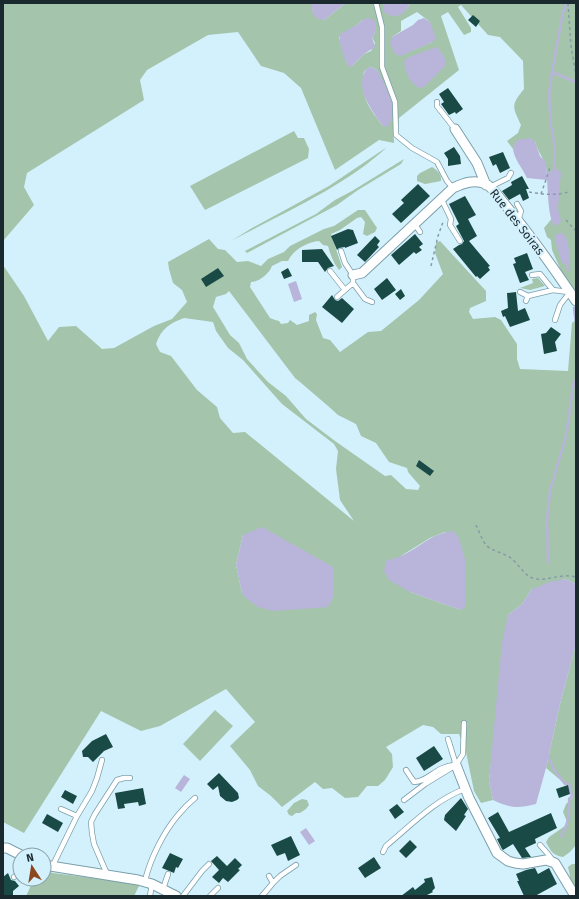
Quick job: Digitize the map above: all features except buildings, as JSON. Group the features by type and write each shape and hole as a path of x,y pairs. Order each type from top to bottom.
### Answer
{"street":[{"path":"455,129 463,147 482,173 488,186"},
{"name":"Rue des Soiras","path":"353,279 362,273 453,188 470,182 476,182 488,186 518,221 558,273 576,301"},
{"path":"456,765 494,849 501,857 515,863 523,864 546,860 554,863 575,896"},
{"path":"52,867 107,874 148,883 176,896"}],"lane":[{"path":"376,3 382,27 382,67 395,102 396,135 412,148 437,162 447,181 453,188"},
{"path":"437,102 438,106 455,129"},
{"path":"488,186 508,178 511,174"},
{"path":"441,198 451,219 450,225 460,241"},
{"path":"517,204 521,211 518,221"},
{"path":"414,224 420,232"},
{"path":"341,251 345,263 365,299 372,302"},
{"path":"330,271 345,290"},
{"path":"532,275 540,274 553,290"},
{"path":"337,297 345,290 353,279"},
{"path":"520,292 528,296 553,290 570,292"},
{"path":"555,320 560,305 570,292"},
{"path":"526,301 528,296"},
{"path":"404,800 425,784 456,765 463,754 464,723"},
{"path":"448,739 456,765"},
{"path":"52,859 94,784 102,760"},
{"path":"406,770 414,782 420,782 438,769 447,765 456,765"},
{"path":"107,874 94,844 91,822 117,780 130,778"},
{"path":"382,852 386,846 443,800 455,792 466,789"},
{"path":"150,896 148,870 152,858 178,814 195,798"},
{"path":"61,809 77,816"},
{"path":"540,846 554,863"},
{"path":"183,896 209,864"},
{"path":"262,896 280,876 296,864"},
{"path":"163,889 168,874"},
{"path":"269,876 273,883"},
{"path":"210,896 218,888"}],"path":[{"path":"568,3 571,46 576,75"},
{"path":"576,108 576,125"},
{"path":"541,194 550,165"},
{"path":"529,192 541,194 568,192"},
{"path":"431,266 438,236 448,212"},
{"path":"566,220 576,231"},
{"path":"476,525 486,544 493,550 504,554 513,560 530,577 538,580 569,575 576,577"}],"green space":[{"path":"3,3 312,3 312,9 324,20 346,3 384,3 383,5 407,9 410,3 576,3 576,305 552,250 551,240 547,237 544,228 554,216 552,171 547,174 546,165 535,142 513,145 513,149 507,141 518,133 521,125 514,107 516,99 524,89 523,61 500,37 488,35 461,5 458,7 471,28 471,32 464,35 448,12 441,16 459,70 399,118 398,128 393,133 394,143 379,140 335,170 301,88 284,73 261,66 238,32 208,35 147,70 140,80 144,100 27,173 24,187 34,205 3,241","holes":["417,12 430,22 432,42 411,51 392,37 401,31 401,21","362,20 375,33 372,37 375,43 371,51 364,54 352,66 347,64 339,37","371,67 377,70 391,101 383,126 365,98 363,74"]},
{"path":"294,131 298,138 304,138 309,149 308,158 205,210 190,186"},
{"path":"387,147 371,161 333,187 231,241 329,186"},
{"path":"404,159 401,164 358,190 337,205 247,253 245,251 316,214 335,200"},
{"path":"432,167 440,174 441,181 425,184 417,181 417,176 420,173"},
{"path":"358,210 365,210 377,228 375,232 367,236 363,234 365,222 361,217 331,234 342,267 339,270 332,259 328,246 323,245 319,241 305,245 297,250 288,261 282,261 272,266 269,272 263,277 257,281 251,282 250,287 270,318 279,321 281,324 288,323 290,320 297,325 309,321 309,315 315,312 317,314 316,320 323,338 330,340 340,352 368,332 381,331 419,300 443,274 435,253 436,243 440,241 486,291 486,301 470,308 469,312 473,319 495,317 501,320 517,344 517,359 520,369 568,371 572,323 576,320 576,584 565,579 531,590 522,604 508,615 489,781 493,800 481,803 474,791 466,752 459,734 441,734 433,727 423,725 386,747 392,754 393,767 385,780 378,786 367,786 358,797 345,798 332,788 323,789 315,782 282,807 258,786 250,770 230,746 255,722 226,689 160,726 141,731 101,711 24,833 3,822 3,265 24,296 48,341 59,327 76,326 102,349 114,348 154,326 172,319 187,302 182,290 173,283 168,262 209,239 218,249 225,250 237,262 248,261 261,266 268,259 284,252 290,246 324,229 334,226","holes":["229,291 295,378 338,415 356,424 361,436 376,443 389,462 407,468 408,472 420,486 418,490 406,489 391,475 385,476 335,441 306,419 286,396 268,382 247,359 239,343 230,335 213,307 216,297 226,294","184,318 213,322 216,331 228,348 243,360 282,404 334,444 338,451 336,469 340,500 354,521 245,432 233,433 220,418 217,407 197,390 171,356 160,352 156,344 163,330 170,324","445,532 461,610 410,592 401,556 430,538","243,535 242,593 236,565"]},
{"path":"538,278 545,286 530,290 520,288 533,283 532,279"},
{"path":"576,644 576,845 563,857 552,852 546,842 549,837 568,824 563,812 566,804 573,797 571,789 546,768 560,704"},
{"path":"215,710 233,726 200,761 183,744"},
{"path":"302,799 307,800 309,805 306,809 292,816 289,815 287,811 294,803"},
{"path":"572,864 576,864 576,894 569,881 570,876 568,867"},
{"path":"52,873 140,884 134,896 26,896 30,887 52,887"}],"shaded area":[{"path":"312,3 346,3 324,20 315,17 312,10"},
{"path":"384,3 410,3 406,11 400,15 392,16 384,12"},
{"path":"369,18 376,23 376,30 372,37 375,47 349,67 342,50 340,34 357,25 362,20"},
{"path":"424,18 430,22 436,39 401,56 395,54 390,43 392,37 413,25 418,20"},
{"path":"436,47 443,55 446,65 424,87 419,88 408,77 404,62 407,58"},
{"path":"371,67 377,70 390,98 392,113 391,121 387,127 383,126 369,106 363,91 363,75 367,68"},
{"path":"530,138 535,142 540,156 546,162 547,174 555,168 561,172 558,209 561,220 560,223 555,226 551,218 547,180 527,178 514,154 513,145 518,140"},
{"path":"563,233 569,248 569,264 562,263 555,240 556,234"},
{"path":"296,281 302,299 294,302 288,284"},
{"path":"262,527 333,567 334,595 328,607 273,611 258,607 246,598 242,593 236,565 243,535"},
{"path":"453,531 459,538 466,563 466,606 461,610 410,592 389,580 384,571 386,561 401,556 438,535"},
{"path":"565,579 576,584 576,644 560,704 546,768 536,804 524,807 504,805 493,800 489,781 502,642 508,615 522,604 531,590 549,582"},
{"path":"184,775 190,779 181,792 175,788"},
{"path":"306,828 315,841 309,845 300,832"}],"waterway":[{"path":"555,171 554,141 551,127 549,95 563,12 568,3"},
{"path":"552,72 576,82"},
{"path":"567,262 568,270"},
{"path":"574,308 576,323"},
{"path":"548,563 547,520 550,491 566,436 573,387 576,379"},
{"path":"547,755 555,771 565,784 569,784 572,796 569,799 569,813 561,836"}]}
